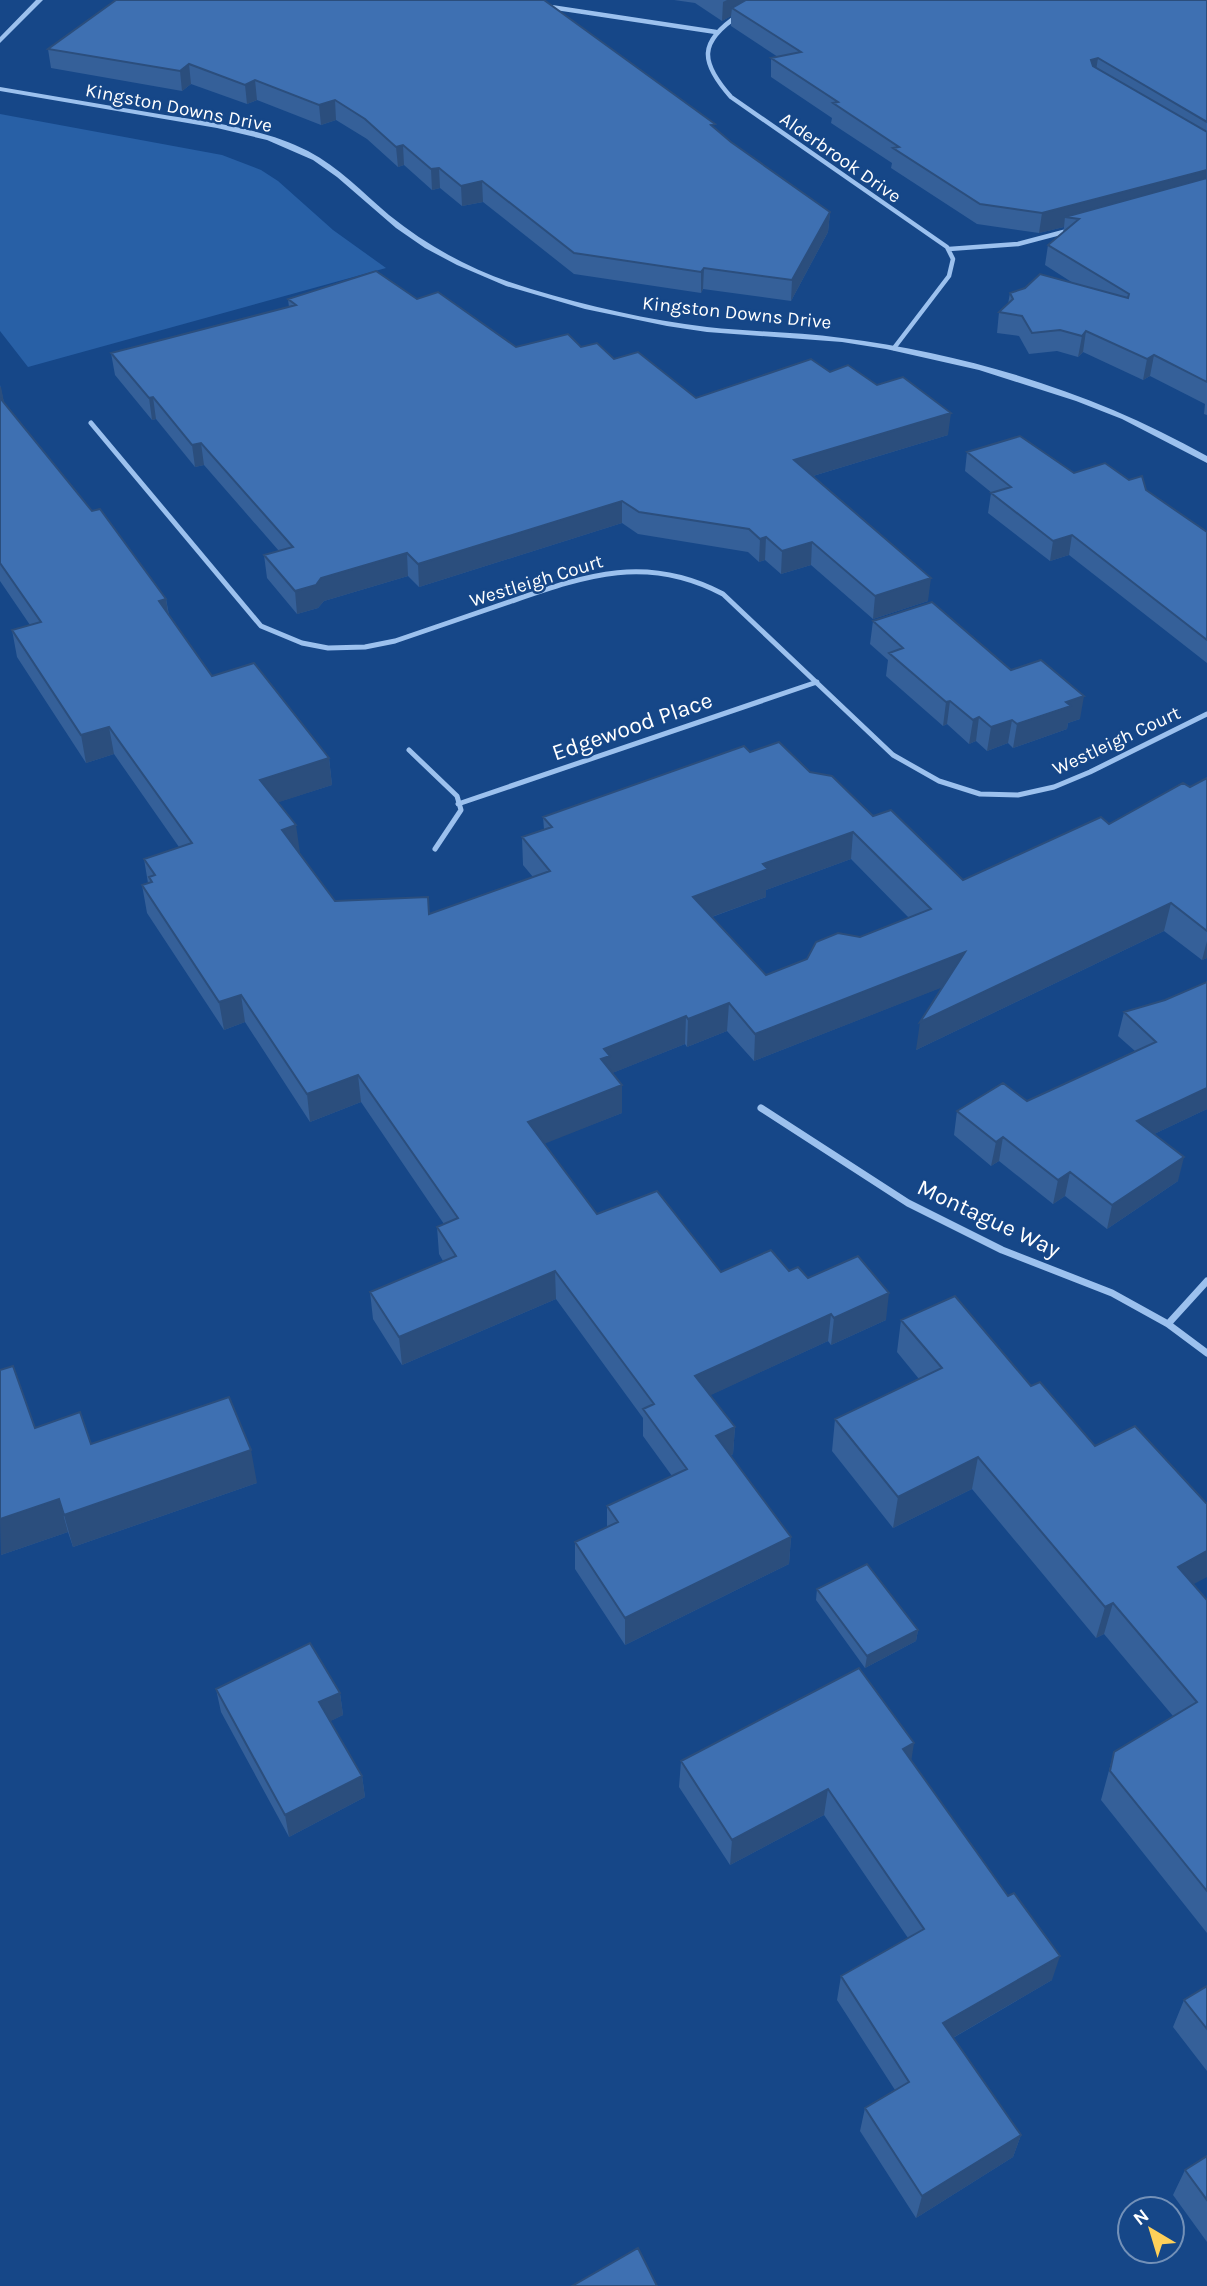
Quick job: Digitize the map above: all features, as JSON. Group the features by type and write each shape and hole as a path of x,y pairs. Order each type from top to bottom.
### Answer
{"street":[{"path":"0,41 40,0"},
{"path":"535,4 716,32 743,13"},
{"name":"Alderbrook Drive","path":"716,32 708,47 706,64 715,80 731,97 948,249"},
{"name":"Kingston Downs Drive","path":"0,89 225,128 304,152 401,228 477,271 522,289 630,316 691,327 843,340 894,348 985,370 1060,392 1164,437 1207,460"},
{"path":"894,348 949,276 953,259 948,249 1018,244 1080,227"},
{"name":"Westleigh Court","path":"91,423 243,607 261,626 279,636 328,648 365,647 426,631 571,581 610,572 672,574 700,582 723,594 893,755 917,772 948,786 983,794 1019,795 1062,786 1207,714"},
{"name":"Edgewood Place","path":"458,804 817,682"},
{"path":"409,750 457,796 461,810 435,849"},
{"name":"Montague Way","path":"761,1108 908,1203 955,1228 1112,1293 1168,1324 1207,1353"},
{"path":"1168,1324 1207,1281"}],"shaded area":[{"path":"0,114 222,155 261,170 278,181 333,230 386,268 28,367 0,331"}],"building":[{"path":"116,0 544,0 715,124 711,125 731,142 830,212 792,280 704,268 701,272 574,253 482,181 461,186 439,168 431,169 403,145 396,147 365,119 335,100 319,105 255,80 245,85 189,64 180,71 48,49"},
{"path":"746,0 1207,0 1207,122 1098,58 1091,60 1093,66 1207,132 1207,170 1042,213 980,204 893,148 899,147 833,103 838,102 771,58 801,52 732,8"},
{"path":"1207,178 1207,382 1154,355 1147,359 1086,331 1082,336 1060,330 1032,333 1022,316 999,312 1013,299 1010,293 1025,288 1040,274 1128,298 1129,294 1048,245 1079,219 1065,217"},
{"path":"376,271 417,299 438,292 516,347 568,334 581,347 597,343 614,359 638,352 696,398 811,359 830,372 848,365 877,385 903,377 951,413 794,460 931,578 875,596 812,542 782,551 766,537 760,539 749,529 639,512 622,501 418,564 407,553 321,578 316,585 295,591 264,555 293,547 201,443 192,445 153,397 149,398 111,353 296,305 288,299"},
{"path":"0,398 92,511 100,509 166,599 159,601 212,676 254,663 329,758 260,780 296,825 282,830 335,901 428,897 429,914 550,871 522,837 552,827 543,817 744,746 750,752 779,742 810,772 832,776 873,816 891,810 963,880 1101,817 1109,824 1183,783 1190,787 1207,778 1207,931 1171,903 920,1022 965,952 755,1034 729,1003 688,1019 686,1016 604,1049 610,1056 601,1059 622,1085 528,1122 597,1214 657,1191 721,1272 771,1250 789,1271 798,1267 808,1278 858,1256 889,1293 834,1318 831,1314 695,1376 735,1427 716,1436 791,1537 625,1618 575,1542 618,1522 607,1506 687,1469 643,1409 654,1404 555,1271 399,1337 370,1292 456,1256 437,1227 458,1218 358,1075 307,1094 241,995 219,1002 142,885 152,882 149,877 155,875 144,859 192,843 109,727 81,735 12,630 41,622 0,563","holes":["853,832 931,909 860,937 838,933 816,942 807,959 766,975 693,897 768,869 763,864"]},
{"path":"1020,436 1074,473 1105,463 1129,480 1142,476 1146,490 1207,532 1207,640 1072,535 1053,541 991,493 1011,487 967,452"},
{"path":"932,602 1011,670 1041,660 1084,696 1066,702 1071,706 1017,724 1012,720 991,727 979,717 973,720 950,701 946,702 889,653 903,648 873,621"},
{"path":"1207,982 1207,1088 1137,1121 1184,1157 1112,1205 1070,1172 1058,1180 1003,1137 996,1142 957,1111 1003,1083 1027,1101 1156,1042 1124,1012 1165,1000"},
{"path":"955,1296 1031,1386 1040,1382 1095,1446 1135,1426 1207,1503 1207,1551 1178,1567 1207,1600 1207,1891 1110,1771 1114,1752 1197,1702 1113,1603 1105,1607 978,1457 898,1497 835,1419 942,1368 901,1320"},
{"path":"13,1366 35,1428 80,1412 91,1444 229,1397 251,1450 64,1515 59,1499 0,1519 0,1370"},
{"path":"867,1564 918,1630 867,1656 817,1589"},
{"path":"310,1643 340,1693 319,1702 362,1776 285,1815 216,1689"},
{"path":"859,1668 914,1743 903,1749 1008,1896 1014,1893 1060,1956 943,2023 1021,2135 922,2196 865,2108 909,2082 841,1976 924,1929 828,1789 732,1840 681,1761"},
{"path":"1207,1986 1207,2029 1184,2000"},
{"path":"1207,2156 1207,2200 1185,2170"},
{"path":"638,2248 657,2286 572,2286"}]}
